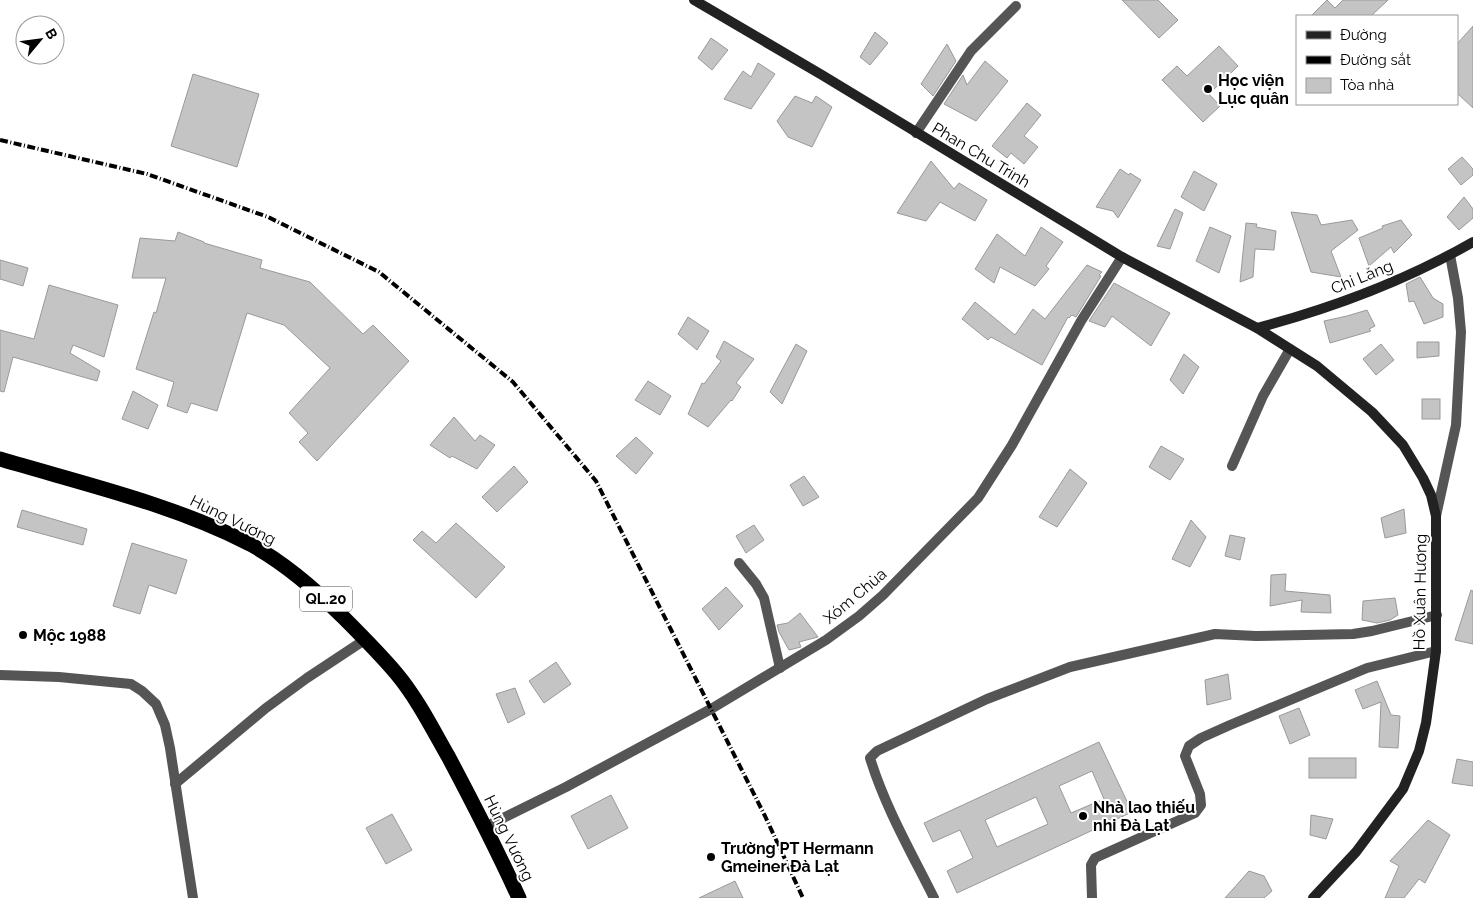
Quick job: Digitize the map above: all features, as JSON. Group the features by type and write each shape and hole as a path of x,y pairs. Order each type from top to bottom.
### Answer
{"highway":[{"name":"Hùng Vương","path":"0,459 177,513 264,552 324,597 397,674 428,721 485,827 519,898"}],"main road":[{"name":"Phan Chu Trinh","path":"694,0 1122,256 1257,328"},
{"name":"Chi Lăng","path":"1257,328 1301,316 1380,288 1473,242"},
{"name":"Hồ Xuân Hương","path":"1257,328 1317,366 1372,412 1403,445 1423,478 1436,516 1436,651 1426,723 1419,751 1403,789 1356,852 1314,898"}],"street":[{"path":"916,133 971,51 1016,6"},
{"path":"1436,516 1456,425 1460,358 1461,332 1458,298 1450,255"},
{"name":"Xóm Chùa","path":"485,827 566,787 689,722 833,635 884,595 978,498 1012,445 1081,321 1122,256"},
{"path":"1232,466 1263,396 1290,349"},
{"path":"738,563 756,584 764,598 780,668"},
{"path":"934,898 876,779 870,758 877,751 987,699 1070,667 1215,634 1256,636 1353,634 1437,615"},
{"path":"175,784 266,708 307,678 366,640"},
{"path":"1092,898 1092,865 1095,858 1194,813 1201,805 1200,794 1185,756 1189,746 1201,738 1230,725 1367,668 1436,651"},
{"path":"0,675 59,677 131,684 156,704 165,725 193,898"}],"building":[{"path":"1122,0 1158,0 1178,20 1159,38"},
{"path":"1327,0 1335,8 1343,0 1388,0 1372,15 1312,15"},
{"path":"1473,26 1473,108 1458,94 1458,43"},
{"path":"875,32 888,43 870,65 860,57"},
{"path":"711,38 728,50 712,70 698,58"},
{"path":"947,44 956,61 933,96 921,84"},
{"path":"1219,46 1238,66 1209,94 1220,106 1203,122 1162,80 1177,66 1187,76"},
{"path":"985,61 1008,81 976,121 944,104 963,75 967,85"},
{"path":"758,63 775,74 751,109 724,99 743,71 751,77"},
{"path":"193,74 259,94 237,167 171,146"},
{"path":"795,96 812,103 816,96 832,107 812,147 788,137 777,121"},
{"path":"1027,103 1041,115 1024,136 1038,147 1024,164 1011,153 1007,158 992,146"},
{"path":"1462,157 1473,169 1473,175 1461,185 1448,169"},
{"path":"931,161 954,189 959,183 987,200 975,221 940,202 926,221 897,213"},
{"path":"1120,169 1141,180 1118,218 1113,211 1096,207"},
{"path":"1194,171 1217,184 1204,211 1181,197"},
{"path":"1464,197 1473,209 1473,218 1459,230 1447,217"},
{"path":"1175,209 1183,213 1170,249 1157,246"},
{"path":"1291,212 1317,215 1321,225 1352,220 1358,230 1331,251 1341,277 1311,272"},
{"path":"1401,220 1412,235 1394,253 1391,247 1369,266 1359,238 1383,228 1382,226"},
{"path":"1246,223 1257,224 1256,227 1276,231 1274,250 1255,249 1253,277 1240,282"},
{"path":"1041,227 1063,242 1046,266 1049,269 1035,286 1000,267 994,283 975,269 997,234 1025,256"},
{"path":"1210,227 1231,236 1219,273 1196,261"},
{"path":"178,232 204,243 262,260 260,268 310,282 363,334 373,325 409,361 317,461 299,442 308,433 289,413 330,368 284,325 247,313 217,411 191,403 187,413 167,406 174,382 136,369 166,278 132,278 140,238 175,241"},
{"path":"0,260 28,268 23,286 0,279"},
{"path":"1087,265 1102,272 1099,275 1101,276 1076,317 1072,315 1068,317 1042,365 991,337 988,340 962,319 975,302 1015,335 1033,309 1045,319"},
{"path":"1420,277 1433,298 1443,304 1443,317 1424,324 1414,301 1409,302 1406,284"},
{"path":"1114,283 1170,313 1151,346 1112,316 1105,327 1089,321"},
{"path":"49,285 118,305 104,357 73,345 70,353 100,371 97,381 13,357 4,392 0,391 0,330 34,339"},
{"path":"1367,310 1375,326 1369,329 1371,331 1330,343 1324,321"},
{"path":"688,317 709,331 697,350 678,334"},
{"path":"724,341 754,359 736,383 741,387 732,401 708,427 688,414 702,383 704,384 721,361 716,357"},
{"path":"1417,342 1439,342 1439,356 1417,358"},
{"path":"796,344 807,351 782,404 770,392"},
{"path":"1381,344 1394,360 1376,375 1363,359"},
{"path":"1184,354 1199,367 1183,394 1170,380"},
{"path":"648,381 671,396 660,415 635,400"},
{"path":"133,391 158,405 148,429 122,419"},
{"path":"1422,399 1440,399 1440,419 1422,419"},
{"path":"454,417 475,441 480,435 495,445 477,469 452,456 450,458 430,445"},
{"path":"636,437 653,453 636,474 616,456"},
{"path":"1161,446 1184,459 1170,480 1149,467"},
{"path":"514,466 528,482 497,512 482,497"},
{"path":"1070,469 1087,483 1057,527 1039,517"},
{"path":"804,476 819,497 803,506 790,485"},
{"path":"1404,509 1406,533 1385,538 1381,518"},
{"path":"22,510 87,529 83,545 17,527"},
{"path":"1191,520 1206,537 1190,567 1172,559"},
{"path":"456,523 505,567 476,598 413,540 422,531 436,543"},
{"path":"754,525 764,540 746,553 736,536"},
{"path":"1230,535 1245,538 1240,560 1225,556"},
{"path":"132,543 187,560 176,594 149,585 140,614 113,606"},
{"path":"1286,574 1285,591 1330,595 1331,613 1301,612 1302,600 1270,606 1271,575"},
{"path":"726,587 743,606 719,630 702,609"},
{"path":"1471,590 1473,591 1473,644 1455,640"},
{"path":"1395,598 1398,615 1390,620 1377,623 1362,620 1363,601"},
{"path":"800,613 818,637 799,642 801,647 789,650 777,625 788,623"},
{"path":"556,662 571,684 544,703 529,681"},
{"path":"1228,674 1231,699 1207,705 1205,680"},
{"path":"1377,681 1391,715 1400,716 1398,748 1379,747 1381,702 1363,709 1355,690"},
{"path":"515,688 525,714 508,723 496,694"},
{"path":"1299,708 1310,735 1290,744 1279,716"},
{"name":"Nhà lao thiếu nhi Đà Lạt","path":"1099,742 1132,812 957,893 947,871 973,858 960,830 933,842 924,823","holes":["1092,771 1104,799 1071,813 1059,786","1036,797 1048,824 997,847 985,820"]},
{"path":"1309,758 1356,758 1356,778 1309,778"},
{"path":"1457,759 1473,762 1473,786 1452,783"},
{"path":"611,795 628,828 588,849 571,816"},
{"path":"392,814 412,850 386,864 366,828"},
{"path":"1311,815 1333,819 1326,839 1310,835"},
{"path":"1428,820 1450,835 1425,883 1419,879 1404,898 1385,898 1399,866 1390,861"},
{"path":"1249,871 1264,876 1272,891 1264,898 1225,898"},
{"path":"735,881 743,898 699,898"}],"railway":[{"path":"0,140 147,174 268,217 379,272 513,382 596,481 765,816 803,898"}],"place":[{"name":"Học viện Lục quân","path":"1208,89"},
{"name":"Mộc 1988","path":"23,635"},
{"name":"Nhà lao thiếu nhi Đà Lạt","path":"1083,816"},
{"name":"Trường PT Hermann Gmeiner Đà Lạt","path":"711,857"}]}
